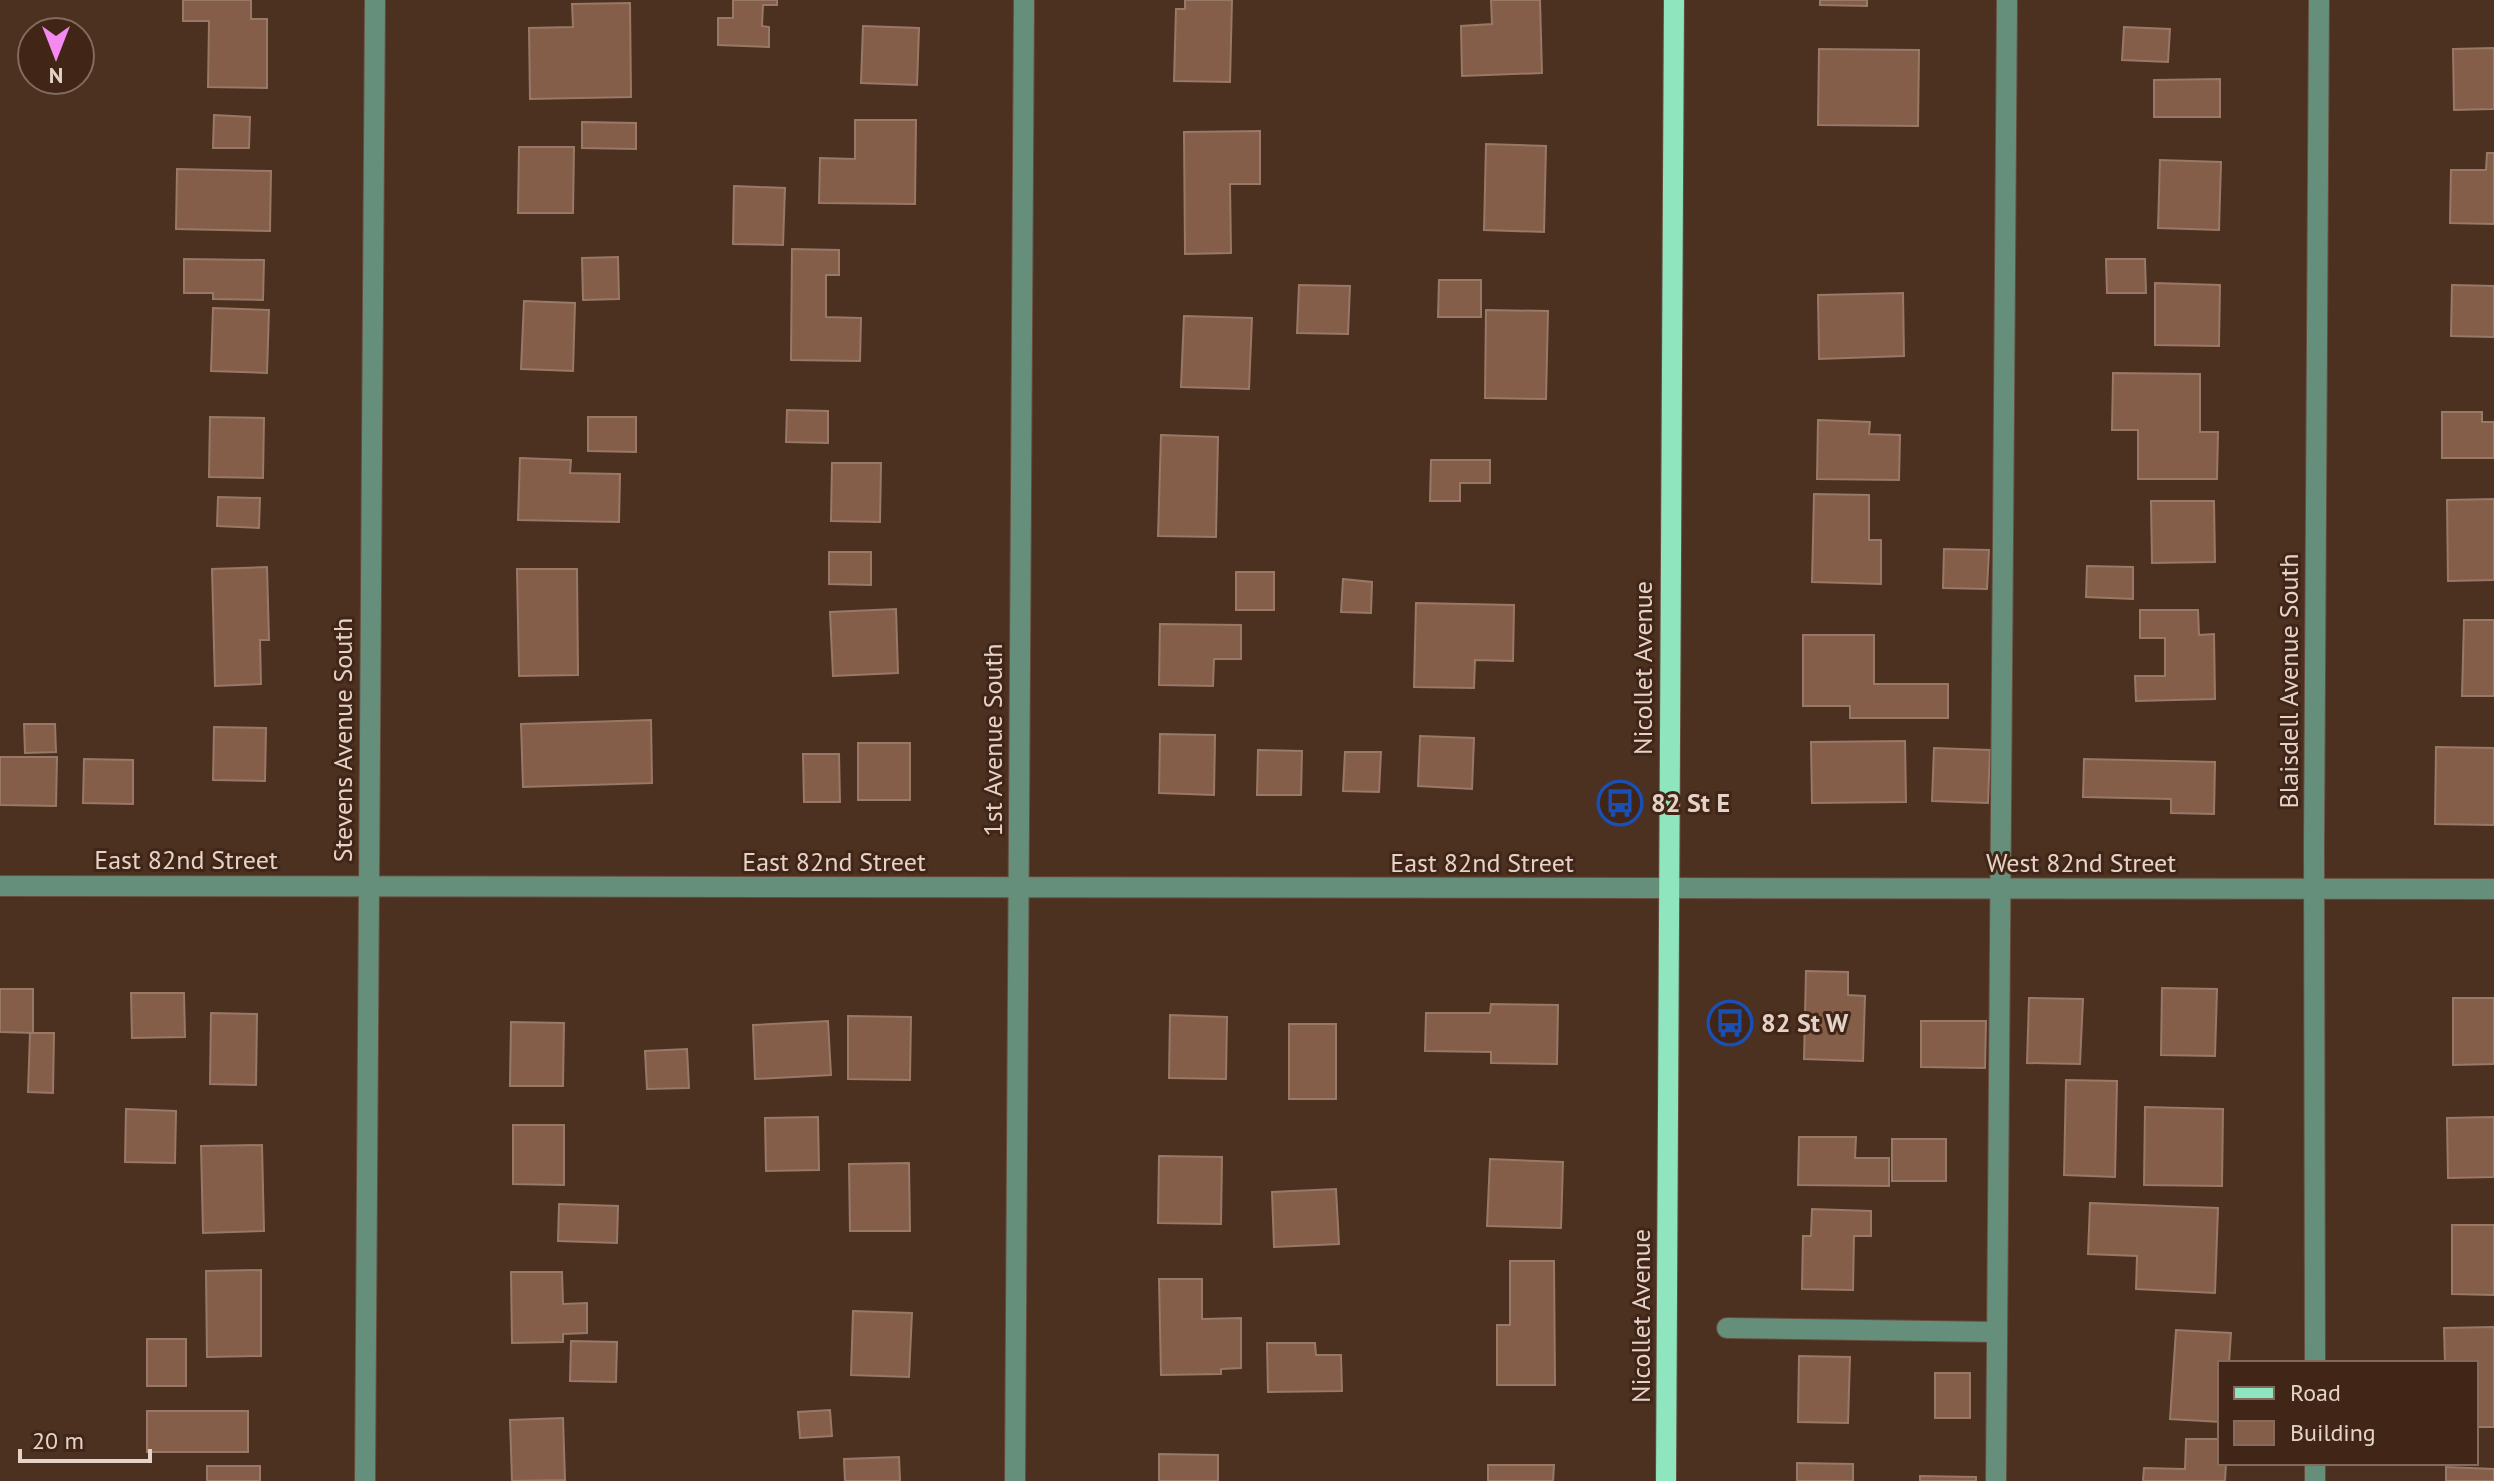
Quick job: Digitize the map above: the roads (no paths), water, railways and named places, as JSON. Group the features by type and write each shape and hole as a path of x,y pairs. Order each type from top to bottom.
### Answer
{"main road":[{"name":"Nicollet Avenue","path":"1666,1481 1674,0"}],"street":[{"name":"Stevens Avenue South","path":"365,1481 375,0"},
{"name":"1st Avenue South","path":"1015,1481 1024,0"},
{"path":"1996,1481 2007,0"},
{"name":"Blaisdell Avenue South","path":"2315,1361 2319,0"},
{"name":"East 82nd Street","path":"0,886 1668,889"},
{"name":"West 82nd Street","path":"1668,889 2494,889"},
{"path":"1727,1328 1997,1332"}],"place":[{"name":"82 St E","path":"1620,803"},
{"name":"82 St W","path":"1730,1023"}]}
